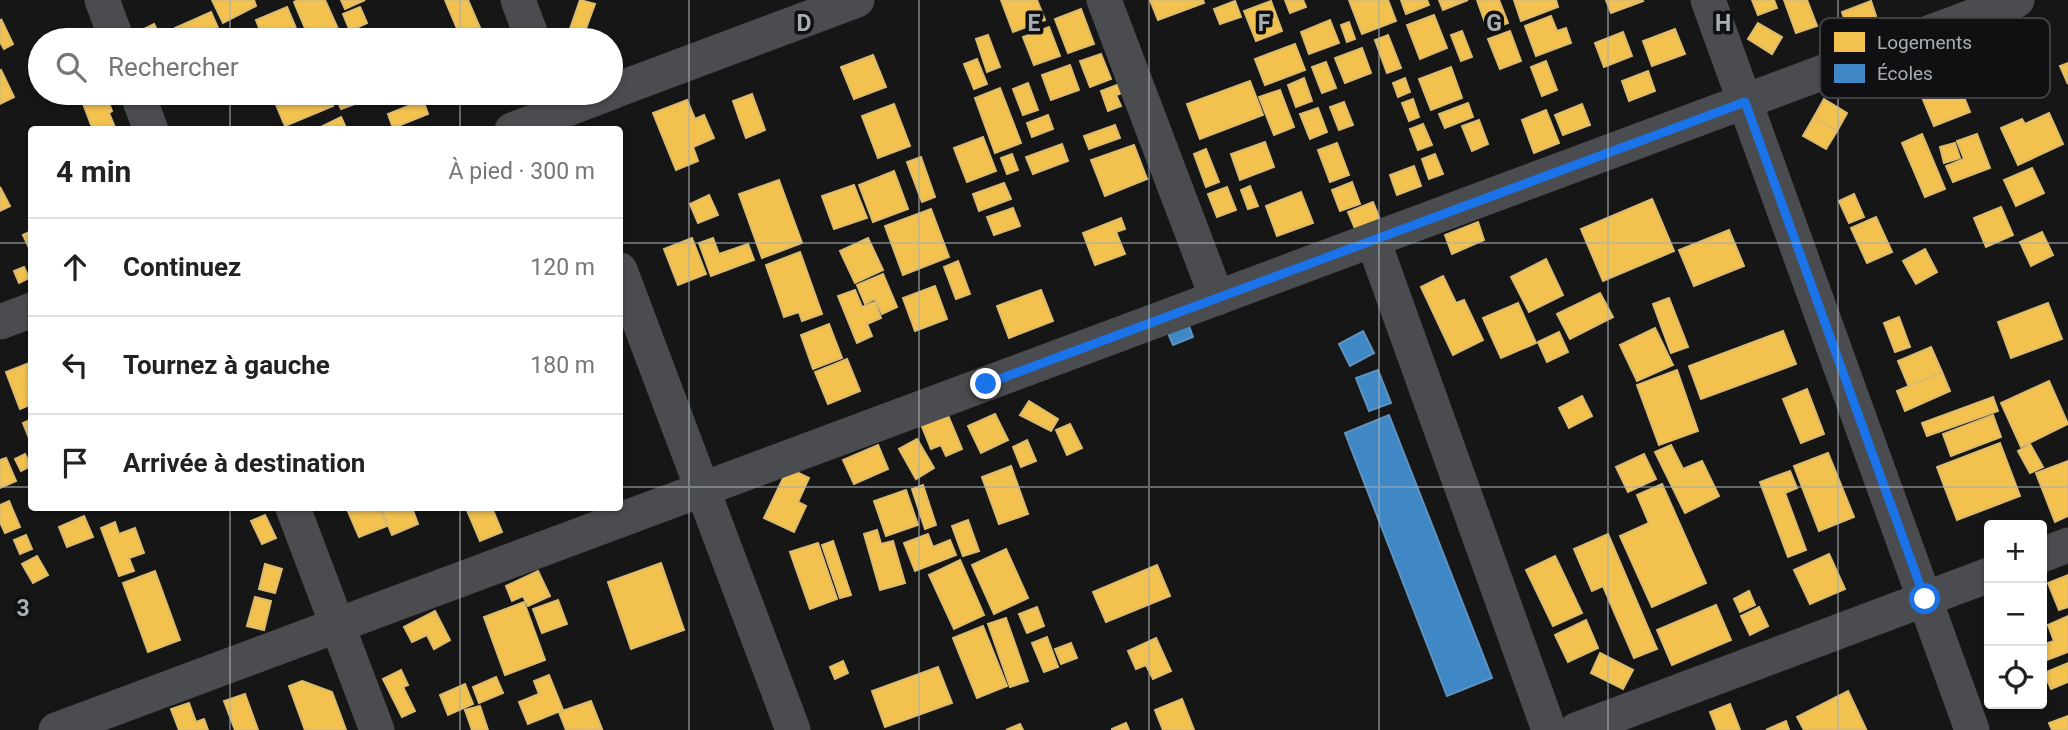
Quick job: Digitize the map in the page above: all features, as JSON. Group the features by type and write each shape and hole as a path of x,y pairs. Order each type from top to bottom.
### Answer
{"street":[{"path":"102,0 112,28"},
{"path":"518,0 528,28"},
{"path":"623,88 857,0"},
{"path":"1104,0 1216,298"},
{"path":"1708,0 1972,730"},
{"path":"1969,18 2017,0"},
{"path":"56,730 1820,74"},
{"path":"142,105 149,126"},
{"path":"522,126 577,105"},
{"path":"1373,240 1549,730"},
{"path":"623,278 793,730"},
{"path":"0,322 28,312"},
{"path":"294,511 377,730"},
{"path":"2047,553 2068,545"},
{"path":"1576,730 1984,577"}],"building: Logements":[{"path":"212,0 254,0 256,6 223,23"},
{"path":"325,0 338,28 305,28 294,2"},
{"path":"341,0 365,0 345,9"},
{"path":"445,0 468,0 480,28 457,28"},
{"path":"580,0 595,4 586,28 570,28"},
{"path":"1001,0 1037,0 1045,20 1013,32"},
{"path":"1150,0 1203,0 1204,3 1158,20"},
{"path":"1285,0 1303,0 1306,7 1290,13"},
{"path":"1349,0 1388,0 1396,21 1362,34"},
{"path":"1401,0 1427,0 1429,5 1406,14"},
{"path":"1439,0 1468,0 1443,10"},
{"path":"1477,0 1499,0 1508,23 1488,31"},
{"path":"1514,0 1556,0 1558,7 1521,21"},
{"path":"1606,0 1642,0 1643,1 1611,13"},
{"path":"1752,0 1774,0 1777,8 1758,15"},
{"path":"1784,0 1807,0 1817,26 1796,33"},
{"path":"1235,1 1241,17 1220,24 1214,9"},
{"path":"1271,1 1282,31 1256,41 1244,11"},
{"path":"1871,1 1876,16 1844,18 1842,12"},
{"path":"287,7 296,28 259,28 256,20"},
{"path":"360,7 367,23 349,28 343,14"},
{"path":"1081,9 1094,44 1068,53 1055,19"},
{"path":"211,12 218,28 175,28"},
{"path":"1434,15 1447,48 1420,59 1407,25"},
{"path":"1551,16 1557,31 1566,28 1571,43 1536,56 1525,26"},
{"path":"1,19 13,44 4,49 0,42"},
{"path":"1330,20 1339,43 1309,54 1301,32"},
{"path":"1349,22 1355,39 1347,42 1341,25"},
{"path":"1758,23 1782,37 1772,54 1748,39"},
{"path":"1049,27 1060,56 1034,65 1023,37"},
{"path":"1675,29 1685,54 1652,66 1643,41"},
{"path":"1462,31 1472,57 1461,61 1451,35"},
{"path":"1510,31 1521,61 1500,69 1488,39"},
{"path":"1623,32 1632,56 1604,67 1595,43"},
{"path":"988,35 1000,67 987,72 976,39"},
{"path":"1388,35 1401,68 1387,73 1375,40"},
{"path":"1295,44 1305,70 1265,85 1255,59"},
{"path":"1362,48 1371,73 1345,83 1335,58"},
{"path":"1101,54 1111,79 1090,87 1080,61"},
{"path":"873,55 886,87 854,99 841,67"},
{"path":"977,59 987,84 974,89 964,64"},
{"path":"1546,61 1557,90 1542,96 1531,67"},
{"path":"1326,62 1336,88 1322,93 1312,67"},
{"path":"2068,63 2068,84 2060,66"},
{"path":"1070,65 1079,90 1051,100 1042,75"},
{"path":"1451,67 1462,98 1431,110 1419,79"},
{"path":"0,71 14,97 0,104"},
{"path":"1648,71 1655,91 1629,101 1622,81"},
{"path":"1304,78 1312,101 1296,107 1288,85"},
{"path":"1405,78 1410,92 1398,97 1393,83"},
{"path":"1250,81 1263,115 1200,139 1187,104"},
{"path":"1028,83 1038,110 1023,115 1013,89"},
{"path":"1122,83 1125,92 1116,95 1121,106 1108,111 1101,91"},
{"path":"1000,88 1021,143 995,153 975,98"},
{"path":"1280,90 1294,127 1274,135 1259,97"},
{"path":"752,94 765,130 746,138 733,101"},
{"path":"1922,98 1964,98 1970,112 1934,126"},
{"path":"1413,99 1419,117 1409,121 1402,103"},
{"path":"1824,99 1847,113 1837,131 1814,117"},
{"path":"687,100 695,119 704,115 714,138 693,147 698,161 676,170 653,113"},
{"path":"1344,102 1353,125 1339,130 1330,107"},
{"path":"1468,103 1473,117 1445,128 1439,114"},
{"path":"894,104 910,146 878,158 862,116"},
{"path":"1582,104 1590,125 1563,135 1555,115"},
{"path":"84,105 110,105 112,111 109,113 114,126 91,126"},
{"path":"276,105 333,105 333,106 285,126"},
{"path":"410,105 425,105 428,114 392,126 388,114"},
{"path":"1318,108 1327,132 1310,139 1300,114"},
{"path":"1546,110 1559,143 1534,153 1522,120"},
{"path":"2049,113 2063,144 2018,165 2001,128 2022,119 2025,124"},
{"path":"1048,115 1053,129 1032,137 1027,123"},
{"path":"341,117 345,126 323,126"},
{"path":"1814,117 1837,131 1826,149 1803,136"},
{"path":"1479,120 1488,144 1472,151 1462,126"},
{"path":"1423,124 1432,145 1418,150 1410,129"},
{"path":"1115,125 1120,138 1089,149 1084,136"},
{"path":"1922,134 1945,189 1925,197 1902,143"},
{"path":"1977,134 1990,168 1953,182 1946,166 1964,159 1957,141"},
{"path":"983,137 996,171 967,182 954,148"},
{"path":"1265,142 1274,167 1240,180 1231,154"},
{"path":"1337,143 1349,175 1330,182 1318,150"},
{"path":"1955,143 1960,158 1944,163 1940,147"},
{"path":"1062,144 1068,161 1033,174 1026,157"},
{"path":"1134,145 1147,179 1105,196 1091,160"},
{"path":"1206,149 1219,182 1206,187 1194,154"},
{"path":"1012,154 1018,170 1007,174 1001,158"},
{"path":"1435,154 1443,174 1429,179 1422,159"},
{"path":"921,157 935,197 922,202 907,162"},
{"path":"1414,166 1421,186 1397,195 1390,175"},
{"path":"2032,168 2044,193 2016,206 2004,180"},
{"path":"894,171 908,209 873,222 859,185"},
{"path":"779,180 802,243 762,258 739,194"},
{"path":"1352,182 1360,204 1340,211 1332,190"},
{"path":"1004,183 1011,199 979,211 973,194"},
{"path":"854,185 867,218 834,229 822,196"},
{"path":"1250,186 1258,206 1248,209 1241,190"},
{"path":"0,187 10,206 0,211"},
{"path":"1227,187 1236,210 1217,217 1208,194"},
{"path":"1301,192 1313,223 1277,236 1266,206"},
{"path":"1854,194 1864,217 1849,223 1839,201"},
{"path":"709,195 718,215 698,223 690,204"},
{"path":"1652,199 1674,251 1603,281 1581,229"},
{"path":"1373,202 1381,222 1356,231 1348,212"},
{"path":"2001,207 2013,235 1986,247 1974,218"},
{"path":"1013,208 1020,226 994,235 987,217"},
{"path":"931,209 949,257 903,275 885,226"},
{"path":"1876,217 1892,252 1867,263 1851,228"},
{"path":"1121,218 1125,229 1116,232 1125,254 1095,265 1083,233"},
{"path":"1478,222 1484,240 1452,254 1445,235"},
{"path":"1729,230 1744,266 1694,286 1679,250"},
{"path":"28,232 28,246 23,235"},
{"path":"2042,232 2053,255 2031,266 2020,242"},
{"path":"692,238 706,274 678,285 664,249"},
{"path":"713,238 719,254 748,244 754,260 711,276 699,243"},
{"path":"868,238 883,270 855,283 840,251"},
{"path":"1925,249 1937,272 1916,284 1903,261"},
{"path":"800,252 822,314 802,321 799,312 784,317 766,265"},
{"path":"1546,259 1563,295 1529,312 1511,277"},
{"path":"958,261 970,294 956,299 944,267"},
{"path":"24,267 28,278 19,283 14,271"},
{"path":"883,274 897,307 882,314 875,299 865,304 857,285"},
{"path":"1443,276 1456,303 1464,300 1483,340 1453,355 1421,287"},
{"path":"935,286 947,319 915,331 903,298"},
{"path":"855,290 862,307 875,302 881,318 867,324 872,336 857,343 838,296"},
{"path":"1041,290 1053,321 1009,338 997,306"},
{"path":"1600,293 1613,317 1570,339 1557,314"},
{"path":"1669,298 1688,347 1671,353 1653,304"},
{"path":"1518,303 1536,343 1501,358 1483,318"},
{"path":"2048,303 2062,339 2011,358 1998,322"},
{"path":"1899,317 1910,347 1895,352 1884,323"},
{"path":"829,324 842,358 813,369 801,335"},
{"path":"1655,328 1673,365 1637,381 1620,345"},
{"path":"1783,331 1796,364 1701,399 1689,366"},
{"path":"1559,332 1568,352 1547,362 1538,342"},
{"path":"1931,347 1942,372 1909,387 1898,361"},
{"path":"847,359 860,391 828,404 815,372"},
{"path":"28,364 28,406 20,409 6,372"},
{"path":"1677,370 1698,431 1659,445 1637,385"},
{"path":"1942,372 1950,391 1905,411 1897,391"},
{"path":"2049,381 2068,424 2021,447 2001,403"},
{"path":"1807,389 1824,434 1801,443 1783,399"},
{"path":"1582,396 1592,416 1569,428 1559,408"},
{"path":"1993,397 1998,411 1927,436 1922,423"},
{"path":"1029,401 1058,419 1051,431 1020,415"},
{"path":"947,413 962,449 946,456 941,445 931,449 921,424"},
{"path":"995,414 1008,440 981,453 968,426"},
{"path":"1993,415 2001,437 1951,456 1943,434"},
{"path":"28,421 28,436 23,423"},
{"path":"1070,424 1082,448 1067,455 1056,430"},
{"path":"917,439 934,468 916,479 899,449"},
{"path":"1027,440 1036,461 1021,467 1013,447"},
{"path":"2000,443 2020,496 1957,520 1937,467"},
{"path":"2030,444 2043,467 2030,473 2018,451"},
{"path":"878,445 888,469 854,484 843,460"},
{"path":"1671,445 1683,469 1702,461 1719,496 1685,513 1655,452"},
{"path":"1828,453 1854,517 1819,531 1794,466"},
{"path":"25,454 28,468 21,471 15,459"},
{"path":"1644,454 1656,479 1628,492 1616,467"},
{"path":"6,458 16,481 0,488 0,460"},
{"path":"2068,461 2068,516 2055,522 2036,473"},
{"path":"1011,466 1028,514 999,524 982,477"},
{"path":"788,468 809,478 798,502 806,506 794,532 764,518"},
{"path":"1790,471 1797,488 1785,493 1806,550 1788,557 1760,482"},
{"path":"1662,484 1706,583 1652,607 1620,536 1649,523 1637,495"},
{"path":"923,485 936,525 925,529 912,489"},
{"path":"906,490 918,525 886,536 874,501"},
{"path":"9,501 20,527 5,533 0,522 0,505"},
{"path":"348,511 380,511 387,526 359,537"},
{"path":"382,511 413,511 418,524 392,535"},
{"path":"467,511 493,511 502,532 480,541"},
{"path":"265,515 276,538 262,544 251,521"},
{"path":"84,516 93,537 67,547 59,527"},
{"path":"968,520 979,551 963,556 952,526"},
{"path":"115,522 119,534 135,528 144,553 129,558 134,571 119,576 101,528"},
{"path":"877,530 881,544 893,541 905,583 880,590 864,534"},
{"path":"928,534 933,547 950,540 956,555 915,571 904,543"},
{"path":"1608,534 1657,649 1634,658 1603,586 1592,591 1574,549"},
{"path":"26,535 32,549 20,554 14,540"},
{"path":"833,541 851,595 840,598 822,545"},
{"path":"818,543 837,599 810,609 790,552"},
{"path":"1006,549 1028,598 994,614 972,565"},
{"path":"1829,554 1845,589 1810,604 1794,570"},
{"path":"37,556 48,575 33,583 22,564"},
{"path":"1555,556 1582,613 1553,626 1526,570"},
{"path":"960,560 984,615 954,629 929,575"},
{"path":"661,563 684,630 631,649 608,582"},
{"path":"265,564 282,569 275,593 259,589"},
{"path":"1157,565 1170,596 1106,622 1093,592"},
{"path":"155,571 180,640 148,652 123,583"},
{"path":"538,571 550,596 528,606 523,596 512,601 506,586"},
{"path":"2068,575 2068,607 2059,610 2048,583"},
{"path":"1749,591 1755,605 1740,612 1734,599"},
{"path":"255,597 271,601 264,630 247,626"},
{"path":"558,600 567,624 542,633 533,609"},
{"path":"524,602 545,660 505,675 484,617"},
{"path":"1716,605 1731,640 1672,665 1657,630"},
{"path":"1037,607 1044,626 1027,633 1019,614"},
{"path":"1759,607 1768,626 1750,635 1741,616"},
{"path":"435,611 450,640 434,649 427,635 412,642 404,627"},
{"path":"2068,616 2068,652 2047,660 2047,643 2054,641 2048,625"},
{"path":"1006,618 1028,681 1010,687 988,624"},
{"path":"1586,620 1598,648 1568,662 1555,635"},
{"path":"983,626 1007,686 977,698 953,638"},
{"path":"1047,637 1058,667 1044,672 1032,643"},
{"path":"1156,638 1171,671 1153,679 1146,665 1136,669 1128,651"},
{"path":"1071,643 1077,658 1061,664 1055,649"},
{"path":"1600,653 1633,670 1623,689 1591,673"},
{"path":"843,661 848,673 835,679 830,667"},
{"path":"2068,663 2068,682 2051,689 2047,672"},
{"path":"938,667 952,703 885,727 872,691"},
{"path":"401,670 408,685 403,687 415,711 402,717 383,679"},
{"path":"549,675 563,710 528,724 519,702 539,694 534,681"},
{"path":"496,677 503,693 479,703 473,687"},
{"path":"302,681 332,692 346,730 305,730 289,686"},
{"path":"465,684 473,704 448,715 440,695"},
{"path":"1848,691 1866,729 1804,730 1797,717"},
{"path":"245,694 258,730 235,730 224,701"},
{"path":"1182,699 1194,730 1163,730 1155,710"},
{"path":"591,701 602,729 566,730 559,712"},
{"path":"189,703 196,722 204,719 208,730 179,730 171,709"},
{"path":"1730,704 1740,730 1717,730 1710,712"},
{"path":"480,706 488,730 472,730 465,710"},
{"path":"2068,716 2068,730 2052,730 2049,723"},
{"path":"1786,721 1789,730 1766,730"},
{"path":"1126,723 1129,730 1112,730 1112,729"},
{"path":"1020,724 1023,730 1006,730"}],"building: Écoles":[{"path":"1186,318 1193,337 1173,345 1165,326"},
{"path":"1363,331 1374,353 1350,366 1339,344"},
{"path":"1378,370 1391,403 1369,411 1356,378"},
{"path":"1389,415 1492,678 1447,696 1345,433"}],"route":[{"path":"986,384 1745,102 1925,599"}]}
